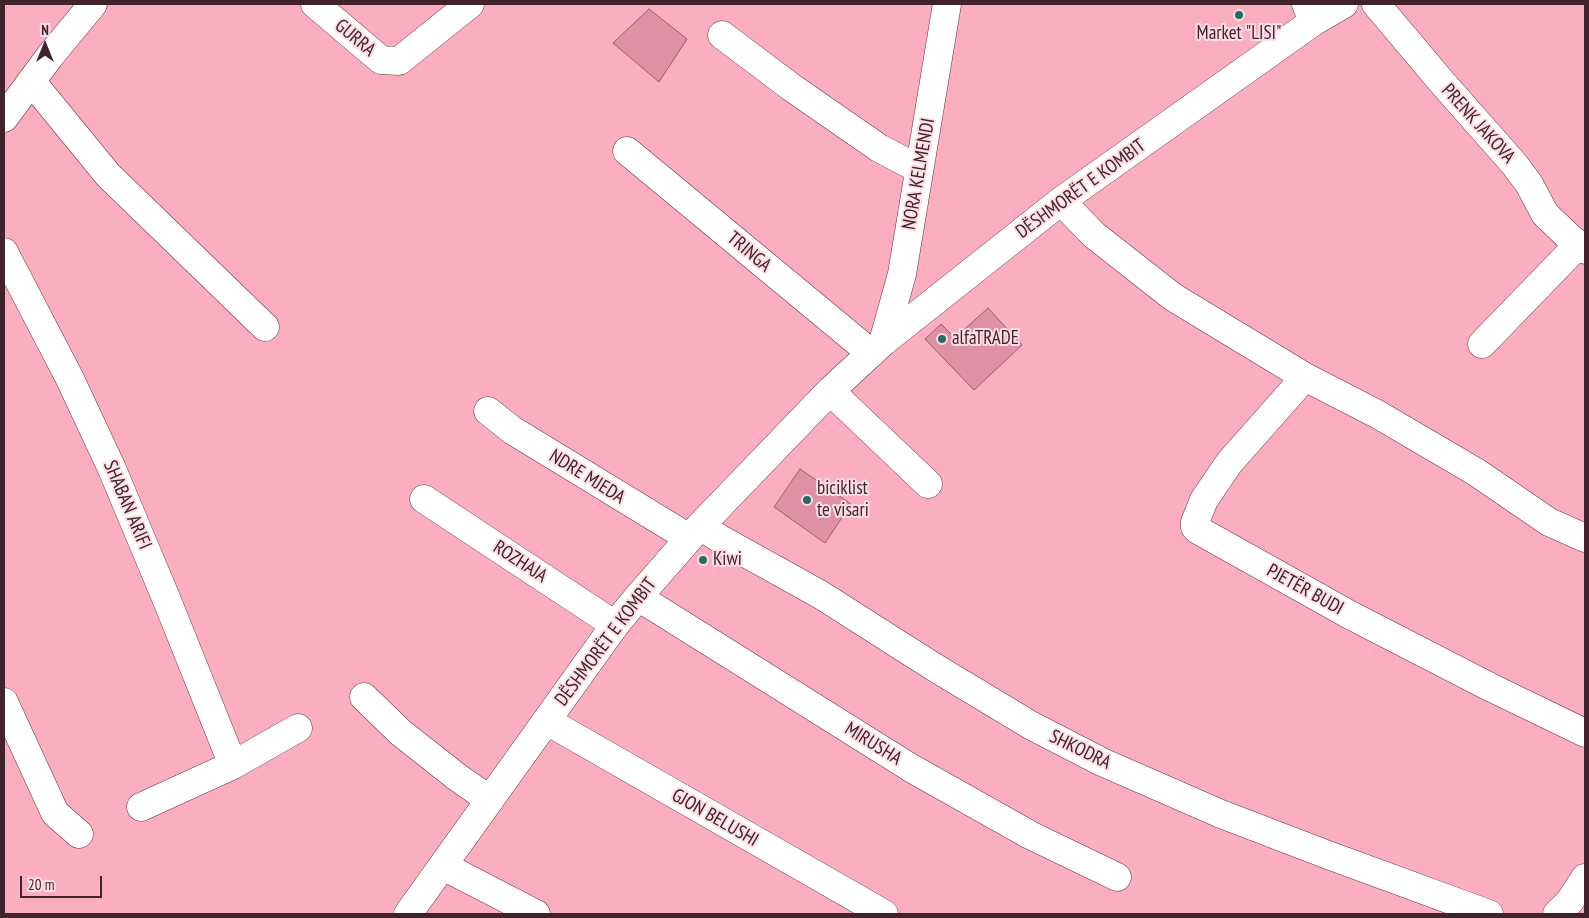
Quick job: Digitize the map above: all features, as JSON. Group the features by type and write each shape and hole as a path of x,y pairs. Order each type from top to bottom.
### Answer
{"street":[{"path":"4,118 50,56 93,4"},
{"name":"GURRA","path":"315,4 381,60 399,62 470,4"},
{"name":"NORA KELMENDI","path":"877,348 902,274 948,4"},
{"name":"DËSHMORËT E KOMBIT","path":"408,914 615,625 694,532 830,391 877,348 1061,201 1310,13 1344,4"},
{"name":"PRENK JAKOVA","path":"1376,4 1515,165 1529,184 1546,214 1568,237 1582,247 1482,344"},
{"path":"722,35 879,148 919,169"},
{"path":"32,82 108,175 266,327"},
{"name":"TRINGA","path":"627,151 877,348"},
{"path":"1061,201 1094,235 1173,297 1305,377 1377,414 1476,472 1549,522 1585,538"},
{"name":"SHABAN ARIFI","path":"4,252 70,379 112,470 233,765"},
{"name":"PJETËR BUDI","path":"1305,377 1229,464 1204,500 1195,522 1195,527 1350,615 1490,687 1585,733"},
{"path":"830,391 928,484"},
{"name":"NDRE MJEDA","path":"488,411 512,430 694,532"},
{"name":"ROZHAJA","path":"424,499 615,625"},
{"name":"SHKODRA","path":"694,532 722,540 821,595 934,667 1032,726 1102,762 1230,818 1489,914"},
{"name":"MIRUSHA","path":"638,597 911,768 1030,835 1117,878"},
{"path":"364,697 400,732 457,777 490,800"},
{"path":"4,702 56,814 79,834"},
{"name":"GJON BELUSHI","path":"547,721 884,914"},
{"path":"142,807 233,765 298,728"},
{"path":"443,866 536,914"},
{"path":"1557,914 1570,901 1585,878"}],"building":[{"path":"649,9 687,39 659,82 613,43"},
{"path":"988,308 1022,345 974,390 925,339 941,324 955,338"},
{"path":"800,469 851,504 825,543 774,507"}],"place":[{"name":"Market \"LISI\"","path":"1239,15"},
{"name":"alfaTRADE","path":"942,339"},
{"name":"biciklist te visari","path":"807,500"},
{"name":"Kiwi","path":"703,560"}]}
